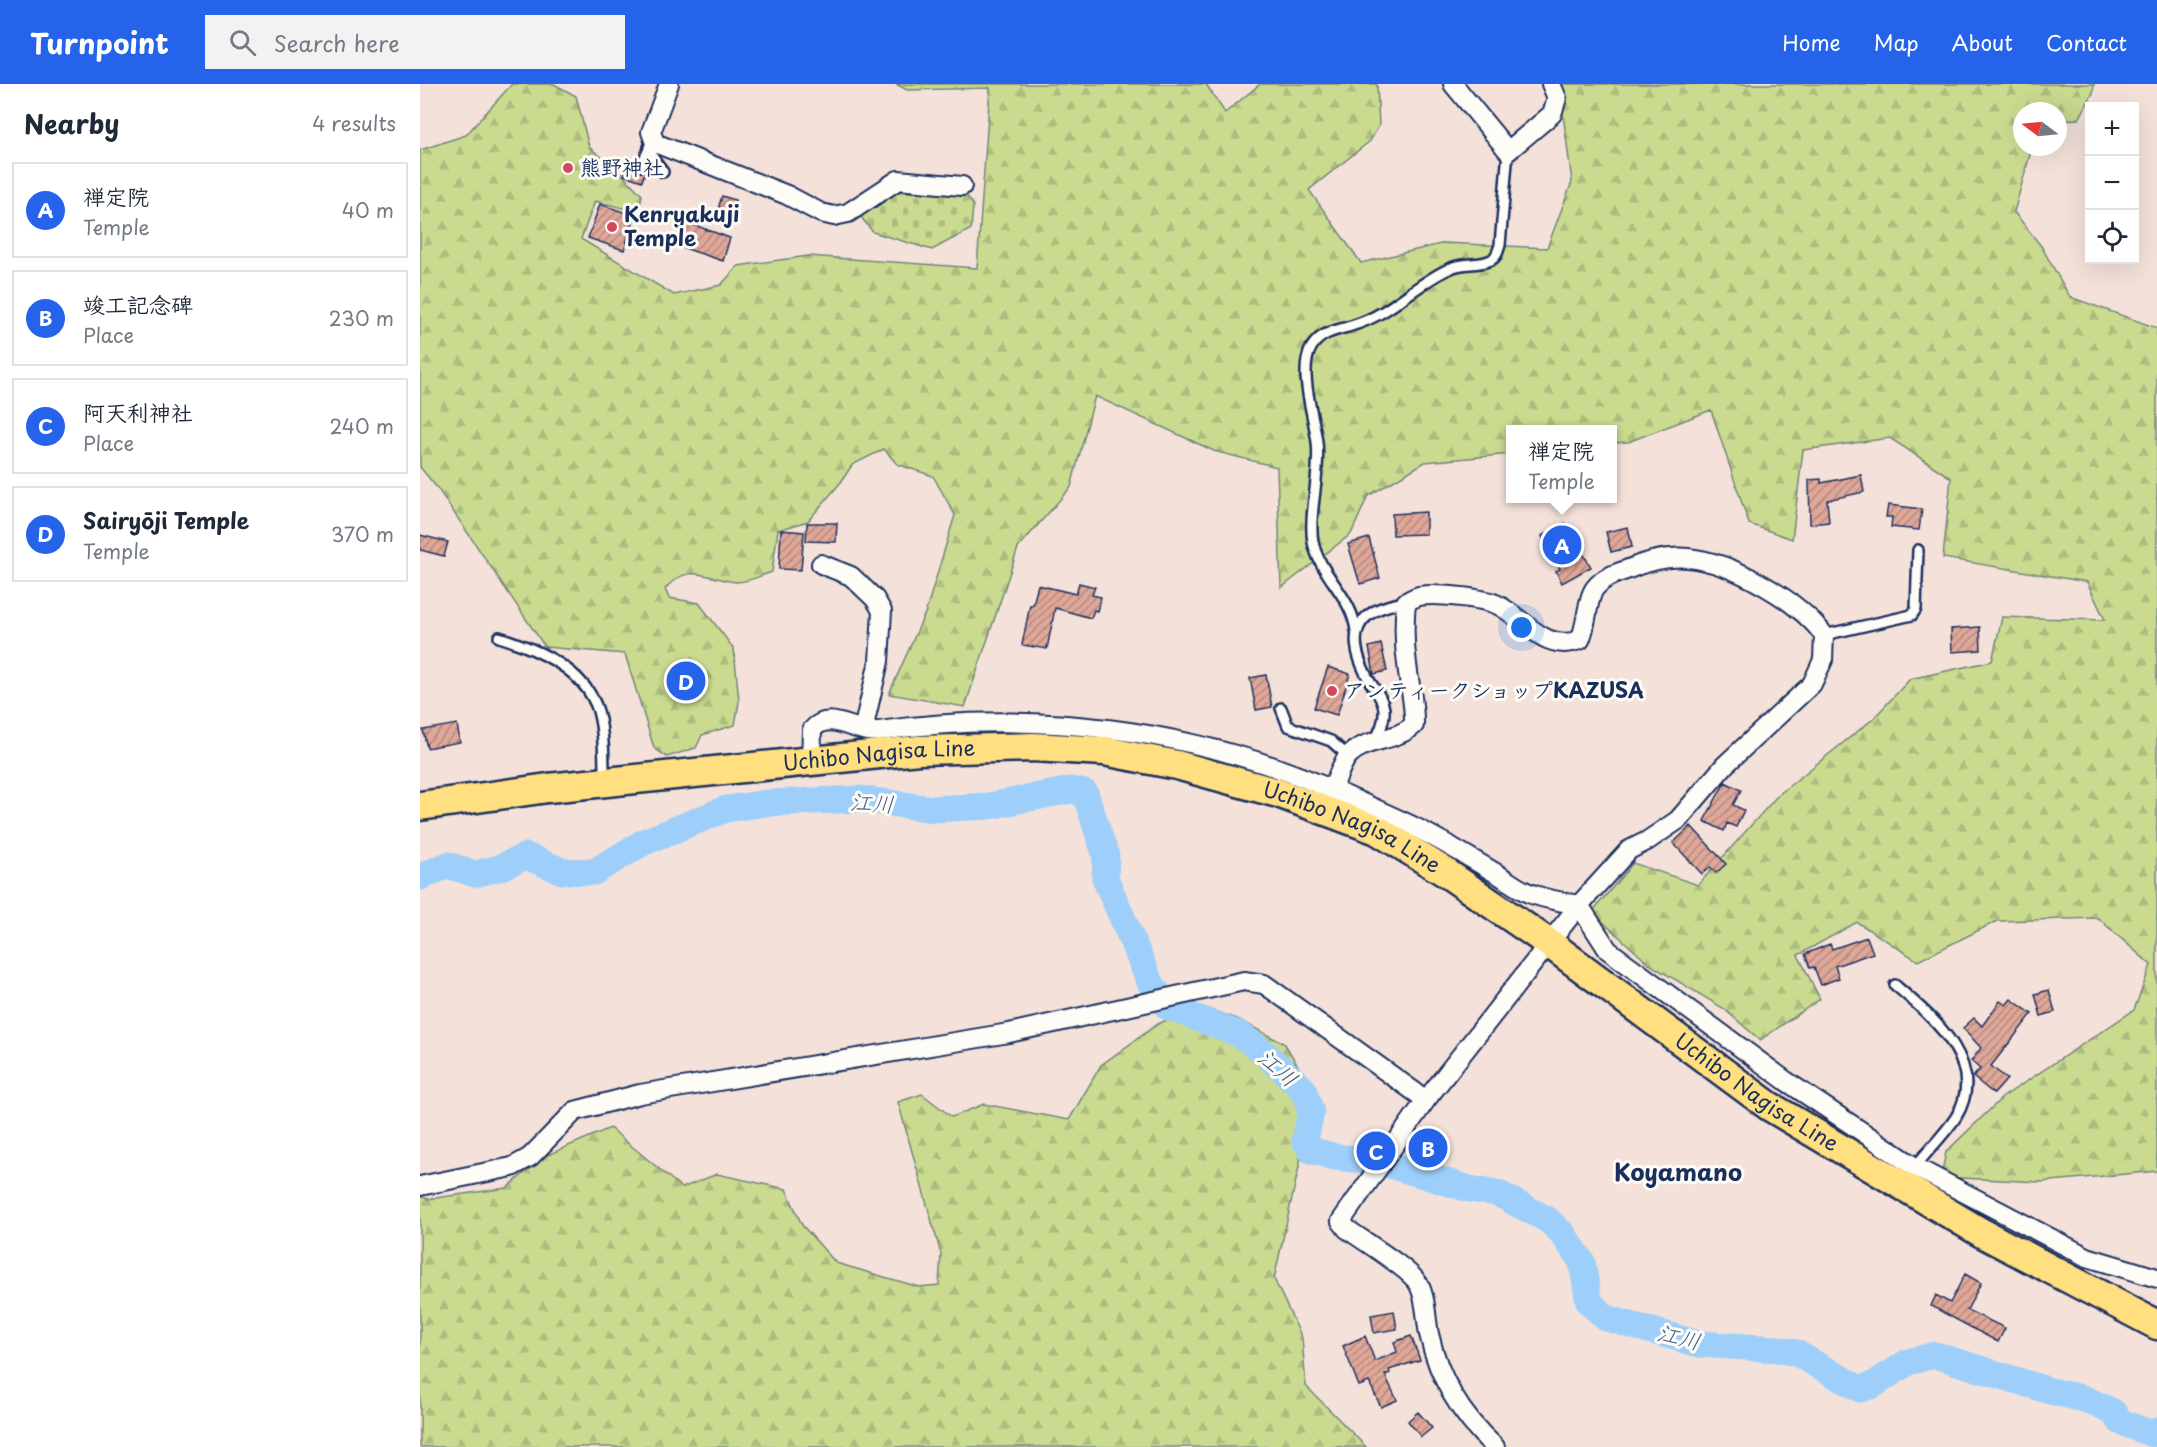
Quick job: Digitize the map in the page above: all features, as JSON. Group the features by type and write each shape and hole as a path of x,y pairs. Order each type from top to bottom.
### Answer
{"highway":[{"name":"Uchibo Nagisa Line","path":"420,806 604,783 919,750 1033,747 1104,751 1177,765 1278,793 1377,830 1445,872 1550,944 1769,1106 1982,1233 2157,1325"}],"street":[{"path":"669,84 651,132 651,144 787,195 821,213 834,216 848,213 898,180 962,186"},
{"path":"1458,86 1508,151 1552,114 1557,98 1551,84"},
{"path":"1332,790 1348,756 1374,742 1402,735 1414,725 1407,663 1406,603 1418,596 1481,600 1497,604 1538,636 1569,644 1580,640 1586,629 1593,590 1608,577 1665,558 1689,558 1737,572 1771,591 1813,621 1824,635 1823,660 1812,684 1725,765 1677,820 1647,841 1629,850 1579,905 1426,1100 1341,1221 1347,1229 1408,1272 1419,1284 1434,1354 1448,1389 1481,1434 1495,1447"},
{"path":"821,564 851,576 875,599 882,611 879,661 863,730"},
{"path":"811,761 812,730 819,722 829,720 875,732 915,726 993,723 1080,727 1131,733 1240,756 1332,790 1410,825 1533,895 1579,905 1608,950 1786,1081 1915,1167 2087,1257 2157,1278"},
{"path":"420,1186 512,1167 530,1157 575,1111 590,1106 640,1094 1009,1033 1244,981 1264,984 1426,1100"}],"lane":[{"path":"641,166 651,144"},
{"path":"651,144 654,160 663,172"},
{"path":"1374,742 1381,730 1384,706 1363,666 1354,618 1341,592 1333,584 1313,542 1319,461 1306,381 1306,363 1311,348 1322,335 1354,325 1388,310 1449,268 1490,261 1497,256 1500,245 1508,151"},
{"path":"1824,635 1912,615 1916,609 1918,550"},
{"path":"1356,631 1358,623 1379,607 1406,603"},
{"path":"499,637 550,658 569,672 592,696 598,713 604,783"},
{"path":"1281,708 1288,726 1331,741 1348,756"},
{"path":"1895,985 1940,1024 1962,1059 1967,1087 1956,1116 1915,1167"}],"green space":[{"path":"512,84 554,84 576,96 589,147 617,169 642,195 639,212 595,201 581,239 674,295 721,285 738,266 808,256 977,268 990,88 907,90 896,84 1206,84 1225,113 1260,84 1377,84 1379,126 1370,141 1309,190 1361,263 1445,243 1547,248 1572,182 1559,84 2094,84 2093,93 2088,102 2085,102 2085,108 2079,119 2067,120 2067,102 2013,102 2013,156 2030,156 2014,212 2041,246 2070,297 2157,328 2157,1171 2041,1182 1941,1177 1946,1152 2003,1097 2134,1010 2151,965 2098,918 1997,921 1918,961 1857,922 1798,955 1820,999 1760,1040 1723,1008 1649,964 1592,912 1633,863 1698,885 1778,795 1874,718 1910,679 1992,661 2002,617 2105,620 2087,582 1943,558 1951,478 1890,438 1803,450 1792,539 1749,524 1711,410 1628,442 1617,443 1617,425 1506,425 1506,454 1425,462 1368,496 1351,534 1281,588 1277,467 1214,451 1095,396 1071,487 1018,548 965,707 889,694 926,611 955,515 933,476 897,464 884,449 852,465 841,482 808,521 778,530 772,572 739,582 690,574 673,581 665,589 669,598 699,603 734,649 739,702 735,725 702,735 696,748 667,757 654,748 625,654 545,647 438,489 420,467 420,150 466,135"},
{"path":"894,191 967,196 973,205 971,229 932,250 873,232 861,217"},
{"path":"1199,1006 1237,1019 1285,1044 1315,1095 1274,1279 1302,1338 1306,1386 1366,1447 420,1447 420,1196 428,1199 507,1188 543,1157 610,1128 682,1188 717,1174 786,1189 802,1225 836,1263 919,1287 939,1285 941,1254 898,1102 922,1094 952,1117 984,1104 1069,1120 1101,1065 1158,1024"}],"building":[{"path":"627,164 634,166 639,172 646,170 642,181 624,175"},
{"path":"722,196 735,200 732,213 718,209"},
{"name":"Kenryakuji Temple","path":"600,204 635,216 624,250 588,238"},
{"path":"683,221 730,238 723,261 675,245"},
{"path":"1861,475 1864,492 1827,500 1829,522 1810,524 1809,480 1821,479 1821,483"},
{"path":"1888,505 1922,509 1919,530 1891,527 1892,517 1886,517"},
{"path":"1426,512 1426,534 1393,535 1392,514"},
{"path":"807,523 837,523 836,542 806,541"},
{"path":"1565,523 1591,567 1562,583 1556,571 1560,569 1542,536"},
{"path":"1628,527 1632,547 1611,552 1606,532"},
{"path":"781,530 804,532 801,570 779,569"},
{"path":"420,535 448,542 444,556 420,550"},
{"path":"1369,538 1380,578 1360,584 1348,544"},
{"path":"1079,583 1095,587 1092,595 1101,597 1097,611 1094,610 1091,618 1055,608 1047,649 1022,645 1030,605 1033,605 1038,585 1076,594"},
{"path":"1980,627 1981,650 1952,652 1951,629"},
{"path":"1381,644 1387,671 1374,674 1369,647"},
{"path":"679,666 701,673 694,697 671,690"},
{"name":"アンティークショップKAZUSA","path":"1328,667 1350,674 1337,715 1314,708"},
{"path":"1266,675 1272,707 1256,710 1250,678"},
{"path":"457,724 460,742 427,748 423,730"},
{"path":"1725,782 1741,790 1733,805 1744,810 1736,827 1727,823 1724,831 1704,821"},
{"path":"1691,826 1726,864 1716,873 1710,867 1702,874 1673,843"},
{"path":"1867,937 1873,953 1835,966 1839,978 1821,985 1814,967 1810,968 1805,954 1830,944 1832,949"},
{"path":"2049,990 2055,1012 2041,1016 2035,994"},
{"path":"2011,999 2032,1014 1991,1066 2007,1079 1994,1094 1973,1077 1980,1069 1971,1061 1981,1048 1963,1028 1974,1018 1982,1026 2000,1001 2006,1005"},
{"path":"1965,1274 1981,1283 1967,1310 2005,1328 1998,1342 1931,1306 1936,1295 1950,1303"},
{"path":"1394,1311 1397,1329 1374,1333 1371,1315"},
{"path":"1365,1336 1375,1361 1397,1352 1394,1342 1411,1336 1420,1360 1389,1370 1390,1373 1385,1375 1397,1400 1381,1407 1369,1382 1359,1386 1343,1346"},
{"path":"1418,1412 1432,1428 1421,1437 1408,1421"}],"waterway":[{"name":"江川","path":"420,877 448,865 475,874 499,868 526,856 562,871 594,872 644,842 726,809 767,803 861,799 933,809 989,806 1071,790 1085,793 1106,856 1105,878 1150,982 1168,1007 1239,1034 1261,1050 1303,1089 1311,1112 1305,1140 1311,1150 1335,1157 1377,1161 1469,1189 1497,1193 1548,1220 1563,1234 1582,1262 1589,1302 1606,1318 1699,1344 1777,1349 1796,1353 1860,1389 1873,1385 1908,1362 1935,1355 2050,1391 2085,1399 2113,1412 2121,1422 2152,1434 2157,1431"}],"place":[{"name":"熊野神社","path":"568,168"},
{"name":"Kenryakuji Temple","path":"612,227"},
{"name":"禅定院","path":"1562,545"},
{"name":"Sairyōji Temple","path":"686,681"},
{"name":"アンティークショップKAZUSA","path":"1332,691"},
{"name":"竣工記念碑","path":"1428,1148"},
{"name":"阿天利神社","path":"1376,1151"}],"district":[{"name":"Koyamano","path":"1678,1173"}]}
